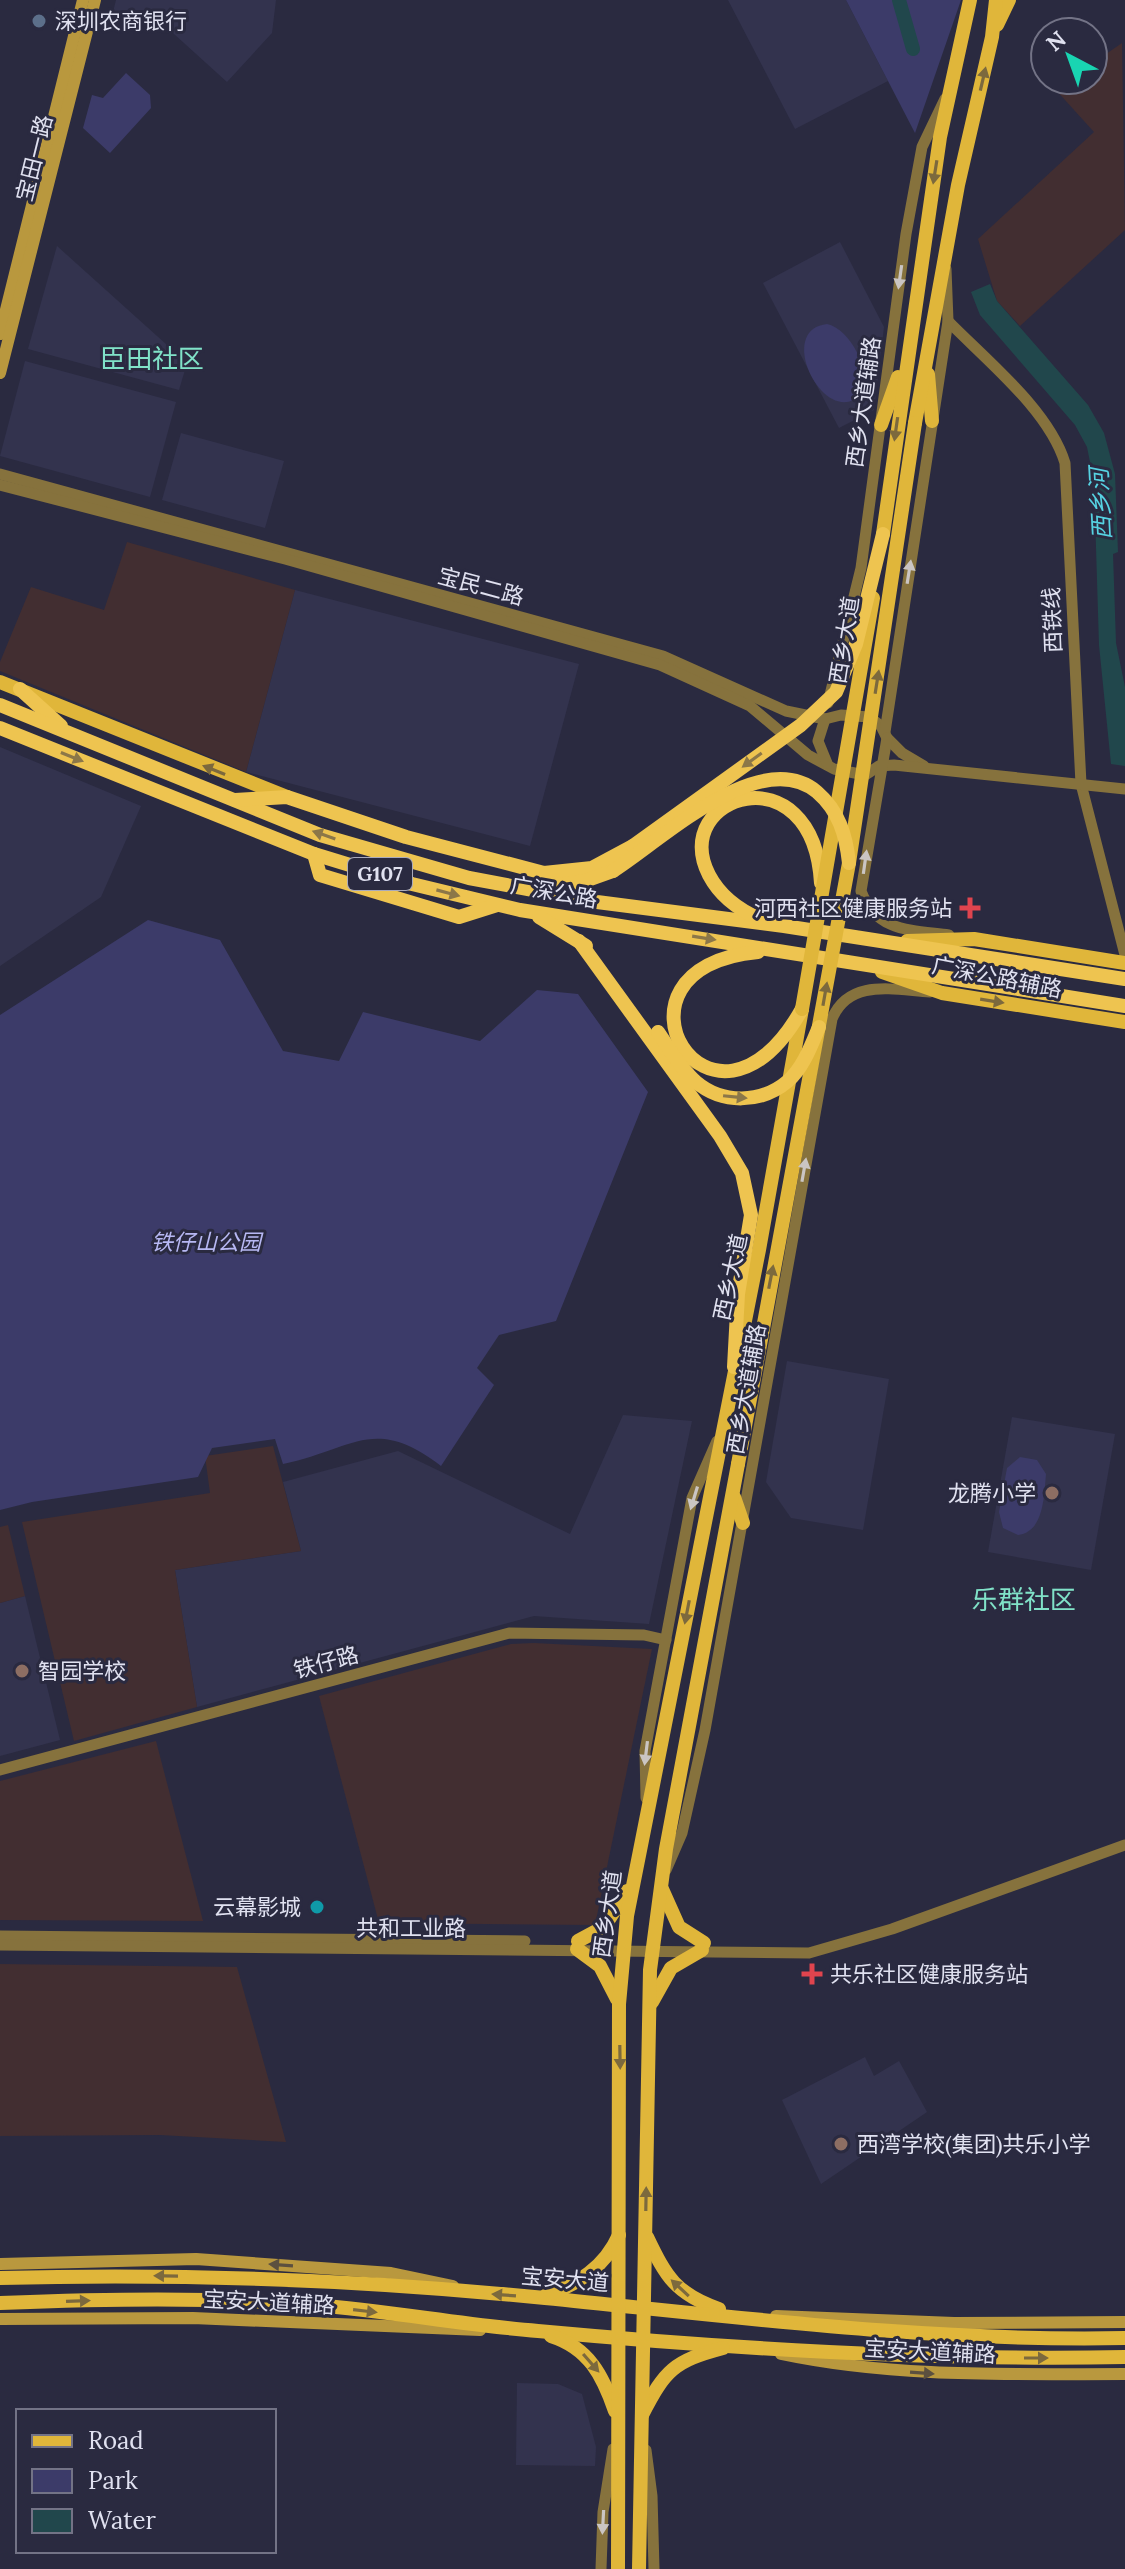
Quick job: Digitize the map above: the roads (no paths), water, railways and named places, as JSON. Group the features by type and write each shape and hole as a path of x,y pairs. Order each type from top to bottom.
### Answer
{"highway":[{"path":"230,800 287,797 406,837 544,873 592,868 633,846 801,725 836,692 852,658 883,534"},
{"path":"20,689 71,734"},
{"name":"广深公路","path":"0,705 230,800 361,848 507,886 597,902 784,926 868,942 1125,979"},
{"name":"广深公路","path":"0,728 314,854 320,875 459,917 497,905 1125,1006"},
{"path":"507,886 565,885 613,871 730,792 770,777 798,780 823,798 840,821 849,863"},
{"path":"784,926 742,910 713,882 702,847 710,821 739,799 757,796 785,805 805,826 817,853 822,895"},
{"path":"520,910 579,941 609,966 696,1082 717,1094 741,1099 758,1097 788,1081 799,1069 819,1027"},
{"path":"579,941 720,1136 742,1173 751,1215 738,1294 734,1367"},
{"path":"780,950 716,959 683,985 673,1009 675,1034 687,1055 710,1068 738,1070 758,1062 779,1045 802,1009"}],"main road":[{"name":"宝田一路","path":"0,334 83,0"},
{"name":"宝田一路","path":"0,373 95,0"},
{"name":"西乡大道","path":"618,2569 621,2231 619,2004 624,1945 634,1876 759,1250 802,1009 883,534 908,347 948,95 970,0"},
{"name":"西乡大道","path":"639,2569 649,2010 661,1883 849,863 926,351 958,185 992,37 996,0"},
{"path":"992,37 1009,0"},
{"path":"964,25 973,18 982,18 989,23 992,37"},
{"path":"881,425 908,347"},
{"path":"926,351 932,421"},
{"path":"0,682 287,797"},
{"name":"广深公路辅路","path":"868,942 974,939 1125,963"},
{"name":"广深公路辅路","path":"863,965 942,993 1125,1022"},
{"path":"734,1497 743,1523"},
{"path":"619,2004 600,1966 577,1945 604,1927 634,1876"},
{"path":"649,2010 656,1991 671,1968 703,1947 679,1927 661,1883"},
{"path":"541,2298 574,2284 596,2268 610,2253 621,2231"},
{"path":"645,2233 662,2269 683,2293 738,2316"},
{"name":"宝安大道辅路","path":"0,2264 196,2259 391,2273 447,2284 467,2293"},
{"name":"宝安大道","path":"0,2278 213,2276 541,2298 873,2332 1125,2338"},
{"path":"0,2303 140,2300 301,2305 535,2331 918,2357 1125,2357"},
{"name":"宝安大道辅路","path":"738,2316 833,2316 954,2323 1125,2322"},
{"name":"宝安大道辅路","path":"0,2319 193,2318 433,2331 535,2331"},
{"path":"535,2331 558,2338 590,2359 604,2381 618,2421"},
{"path":"641,2417 660,2381 677,2364 735,2345"},
{"name":"宝安大道辅路","path":"735,2345 828,2364 951,2375 1125,2374"}],"street":[{"name":"西乡大道辅路","path":"834,769 818,747 820,729 827,718 829,689 861,568 906,234 922,147 927,131 948,95"},
{"path":"945,265 948,321 886,735 887,752 879,766 861,891 867,908 890,927 974,939"},
{"name":"西铁线","path":"948,321 1044,421 1065,463 1081,784 1125,955"},
{"name":"宝民二路","path":"0,474 663,656 771,707 799,715 869,717 902,753 929,768"},
{"name":"宝民二路","path":"0,485 285,559 674,670 750,706 808,755 834,769 865,775 879,766 929,768 1125,789"},
{"path":"799,715 817,705 829,689"},
{"name":"西乡大道辅路","path":"661,1883 682,1833 689,1803 743,1523 832,1019 845,999 859,991 942,993"},
{"name":"西乡大道辅路","path":"647,1813 645,1751 692,1498 724,1425"},
{"name":"铁仔路","path":"0,1770 509,1633 644,1635 666,1640"},
{"name":"共和工业路","path":"0,1945 821,1948 892,1929 1125,1845"},
{"name":"共和工业路","path":"0,1936 577,1945"},
{"path":"641,2417 652,2496 654,2569"},
{"path":"601,2569 603,2512 618,2421"}],"water":[{"path":"990,284 997,301 1088,405 1104,433 1115,474 1118,552 1113,554 1116,643 1125,687 1125,766 1111,764 1099,645 1094,482 1087,447 1075,425 980,315 971,292"}],"waterway":[{"name":"西乡河","path":"899,0 913,49"}],"place":[{"name":"深圳农商银行","path":"39,21"},
{"name":"河西社区健康服务站","path":"970,908"},
{"name":"龙腾小学","path":"1052,1493"},
{"name":"智园学校","path":"22,1671"},
{"name":"云幕影城","path":"317,1907"},
{"name":"共乐社区健康服务站","path":"812,1974"},
{"name":"西湾学校(集团)共乐小学","path":"841,2144"}],"district":[{"name":"臣田社区","path":"152,359"},
{"name":"乐群社区","path":"1024,1600"}],"park label":[{"name":"铁仔山公园","path":"206,1242"}]}
